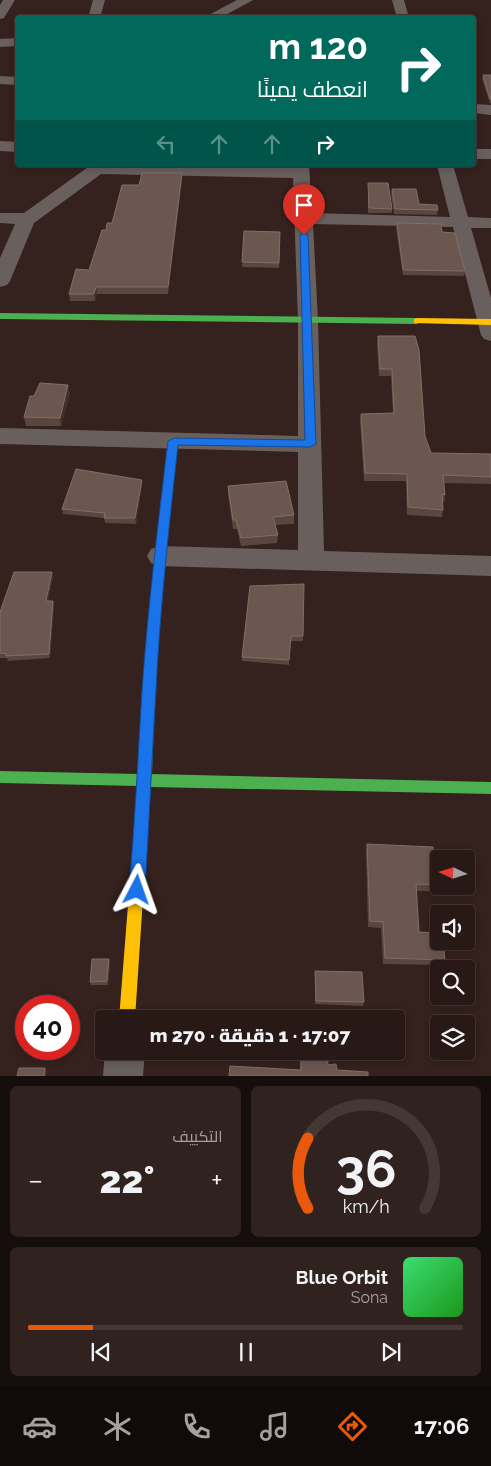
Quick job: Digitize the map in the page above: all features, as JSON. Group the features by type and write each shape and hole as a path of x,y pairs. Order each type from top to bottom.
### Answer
{"street":[{"path":"2,15 9,0"},
{"path":"95,15 99,0"},
{"path":"215,15 247,0"},
{"path":"398,0 402,15"},
{"path":"0,43 15,42"},
{"path":"0,80 15,81"},
{"path":"476,109 491,110"},
{"path":"0,146 15,147"},
{"path":"476,154 491,154"},
{"path":"0,281 23,226 28,219 99,167 301,169 308,320 311,560"},
{"path":"0,316 308,320 490,326 447,167"},
{"path":"0,218 28,219"},
{"path":"303,218 491,223"},
{"path":"0,436 310,444"},
{"path":"128,1010 160,556 174,441"},
{"path":"160,556 491,566"},
{"path":"0,777 491,788"},
{"path":"123,1076 124,1060"}],"building":[{"path":"483,75 491,75 491,99 490,99"},
{"path":"142,173 182,173 168,287 96,287 94,294 69,294 76,269 89,270 102,230 106,230 107,223 112,223 122,185 139,185"},
{"path":"368,183 388,183 392,209 369,208"},
{"path":"392,189 416,189 419,204 437,205 438,210 395,209"},
{"path":"397,223 441,224 442,232 455,233 465,271 403,270"},
{"path":"244,231 280,232 279,263 242,262"},
{"path":"378,336 415,336 419,350 425,436 431,453 491,454 491,477 443,475 445,495 442,494 443,510 408,507 407,474 365,473 361,414 394,413 392,369 380,369"},
{"path":"40,383 68,385 60,418 24,417 30,396 34,396"},
{"path":"76,469 142,480 135,518 104,518 105,513 62,509"},
{"path":"286,481 294,515 273,517 278,535 241,538 236,520 233,520 228,486"},
{"path":"14,572 52,572 46,601 53,601 49,654 6,656 7,654 0,653 0,612"},
{"path":"304,584 303,636 291,636 289,660 242,657 250,586"},
{"path":"367,844 433,847 433,850 430,850 430,885 416,884 419,932 430,933 430,950 444,950 445,960 385,958 383,922 370,921"},
{"path":"92,959 109,959 107,981 90,982"},
{"path":"315,971 362,972 364,1002 316,1001"},
{"path":"301,1060 328,1060 328,1065 336,1064 337,1070 368,1072 368,1076 229,1076 230,1066 301,1070"},
{"path":"19,1068 45,1068 44,1076 17,1076"}],"traffic: fast":[{"path":"0,316 417,321"},
{"path":"138,867 145,779 147,709 160,556 173,441"},
{"path":"0,777 491,788"}],"traffic: slow":[{"path":"417,321 491,322"},
{"path":"128,1010 138,867"}],"route":[{"path":"137,890 149,690 160,556 170,460 174,441 310,444 308,320 304,235"}]}
